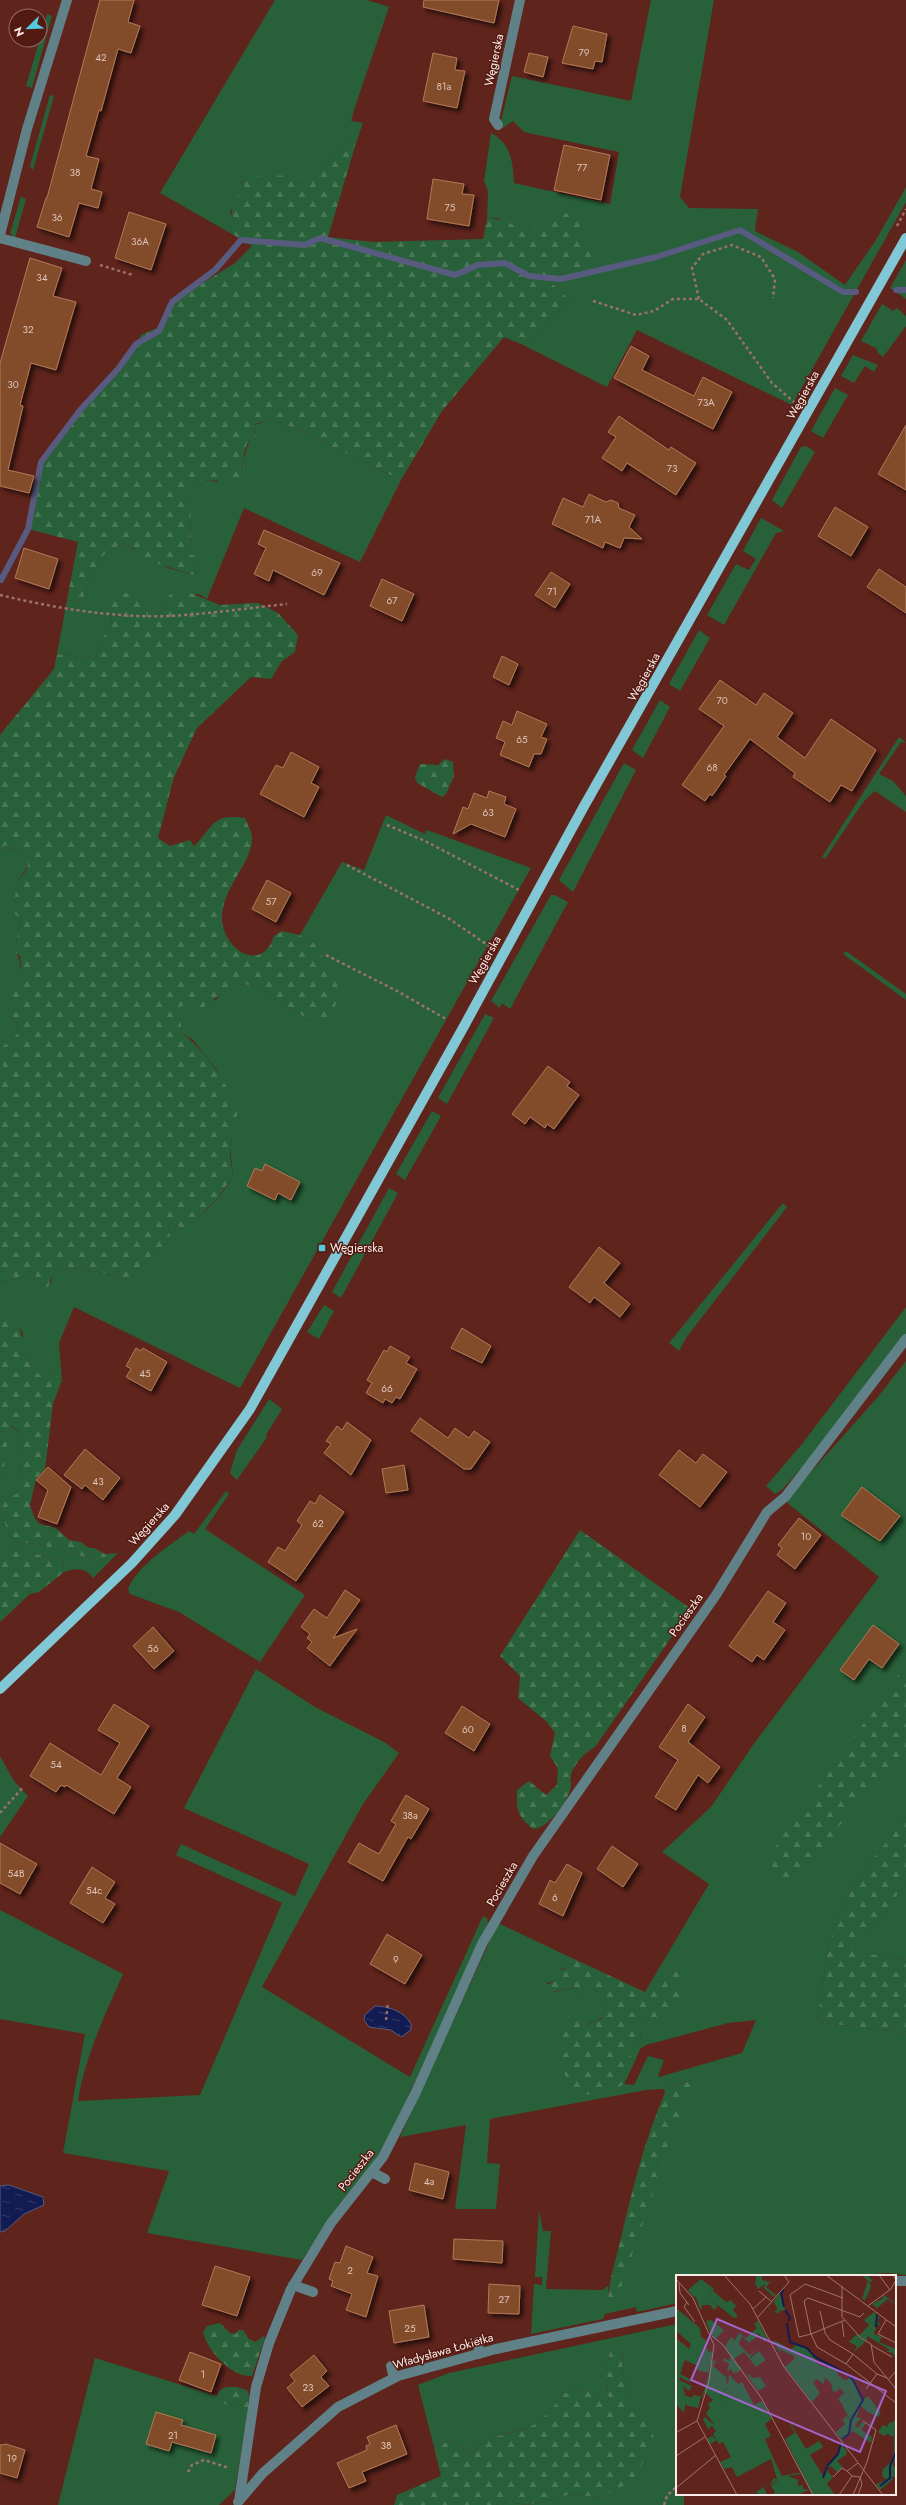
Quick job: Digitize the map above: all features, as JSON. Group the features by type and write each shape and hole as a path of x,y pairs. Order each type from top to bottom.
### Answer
{"main road":[{"name":"Węgierska","path":"0,1689 132,1563 175,1515 250,1409 467,1022 583,808 906,238"}],"street":[{"path":"0,235 27,129 67,0"},
{"name":"Węgierska","path":"498,125 494,119 520,0"},
{"path":"0,238 86,261"},
{"name":"Pocieszka","path":"237,2503 256,2387 269,2343 293,2285 331,2223 383,2157 416,2092 482,1944 529,1862 689,1641 767,1512 786,1496 906,1338"},
{"path":"372,2172 385,2179"},
{"path":"293,2285 312,2292"},
{"name":"Władysława Łokietka","path":"237,2503 263,2473 338,2407 394,2378 479,2354 676,2311"},
{"path":"478,2342 479,2354"},
{"path":"391,2366 394,2378"}],"path":[{"path":"895,228 906,209"},
{"path":"773,298 775,279 761,257 732,245 703,254 692,268 699,298 727,320 772,383 794,402"},
{"path":"86,261 133,275"},
{"path":"593,301 636,315 654,311 673,299 699,298"},
{"path":"794,409 797,403"},
{"path":"0,595 40,604 126,616 169,616 287,604"},
{"path":"387,825 425,841 519,890"},
{"path":"346,865 448,918 489,946"},
{"path":"326,955 397,991 446,1019"},
{"path":"0,1812 24,1786"},
{"path":"386,2020 388,2002"},
{"path":"188,2472 192,2465 204,2460 231,2469"},
{"path":"664,2505 667,2496 676,2487"}],"green space":[{"path":"275,0 367,0 389,7 351,121 363,123 356,143 349,141 338,148 316,178 262,176 241,182 238,192 239,201 230,211 233,219 230,224 232,234 160,193"},
{"path":"651,0 714,0 680,197 689,208 758,209 755,231 798,252 845,285 876,240 906,187 906,202 792,405 637,330 607,387 523,345 570,300 550,281 564,271 574,269 498,218 487,219 488,191 484,181 491,133 503,142 510,154 514,183 610,204 619,152 524,132 513,121 503,128 501,121 512,76 631,101"},
{"path":"48,14 52,16 48,30"},
{"path":"37,48 43,48 32,88 26,86"},
{"path":"50,95 54,96 33,170 30,166"},
{"path":"349,141 356,143 328,237 373,242 483,239 487,219 506,221 522,232 574,210 596,263 588,269 564,271 550,281 570,300 523,345 504,337 442,411 401,480 330,446 299,429 269,420 255,424 256,440 250,438 246,448 244,456 245,469 243,475 230,482 208,480 198,485 196,492 188,491 191,510 190,554 196,556 200,567 194,575 136,557 135,549 123,543 101,557 97,569 91,575 82,602 67,600 78,542 28,529 41,462 63,437 81,409 130,356 141,335 159,327 167,305 235,263 252,246 232,234 230,224 233,219 231,206 239,201 239,185 247,179 266,176 316,178 338,148"},
{"path":"21,197 26,199 15,238 10,233"},
{"path":"906,260 906,299 890,288"},
{"path":"882,304 893,311 897,308 906,316 906,326 883,357 878,353 876,348 861,341"},
{"path":"853,355 878,365 874,372 865,366 854,383 841,376"},
{"path":"835,388 848,395 823,438 811,431"},
{"path":"269,420 299,429 330,446 401,480 360,562 244,508 207,599 199,594 169,595 157,619 148,617 149,607 109,603 112,623 100,643 95,659 57,654 67,600 82,602 91,575 97,569 101,557 123,543 168,568 194,575 200,567 196,556 190,554 191,510 188,491 208,480 217,482 246,467 244,458 250,437 256,440 255,425"},
{"path":"806,446 815,452 782,508 772,500 801,447"},
{"path":"761,518 784,531 776,533 724,625 707,615 736,564 749,570 756,559 743,551"},
{"path":"181,589 220,605 258,603 278,613 298,635 295,652 282,661 271,679 251,677 197,728 174,777 158,838 170,846 190,840 194,846 219,819 226,817 245,818 252,835 251,847 248,857 226,897 222,920 224,931 236,948 244,954 253,956 261,954 268,947 274,936 282,931 300,935 320,947 324,959 338,985 338,999 332,1012 322,1027 250,985 243,984 230,988 201,1009 188,1005 181,1006 181,1033 198,1047 207,1058 223,1081 235,1104 237,1117 230,1151 233,1177 215,1201 185,1230 171,1222 168,1228 171,1239 125,1280 100,1272 59,1266 52,1275 48,1287 41,1286 34,1272 17,1279 0,1281 0,1070 3,1072 3,1046 16,1036 19,1026 9,1010 9,996 11,991 17,986 21,967 20,956 15,952 20,918 13,913 15,893 18,882 26,871 28,864 27,860 21,854 5,845 0,852 0,735 54,669 57,654 95,659 100,643 112,623 109,603 120,592 146,597 149,607 148,617 157,619 169,595"},
{"path":"699,630 710,638 680,691 669,684"},
{"path":"660,700 670,707 643,758 632,750"},
{"path":"899,737 906,743 901,742 879,774 893,781 906,796 906,812 875,791 864,801 825,859 822,857"},
{"path":"445,759 453,762 454,776 446,794 442,797 417,783 415,777 420,764 438,765"},
{"path":"624,763 636,770 573,892 559,880"},
{"path":"386,815 425,834 427,830 531,868 240,1388 74,1307 59,1343 62,1380 52,1371 39,1376 32,1364 21,1353 23,1333 0,1305 0,1281 17,1279 34,1272 41,1286 51,1283 52,1275 59,1266 100,1272 125,1280 171,1239 168,1228 171,1222 179,1227 188,1223 210,1207 222,1193 233,1177 230,1147 237,1114 235,1106 216,1069 193,1040 181,1033 181,1006 216,1000 226,990 235,986 250,985 322,1027 329,968 322,961 320,947 300,935 342,862 364,870"},
{"path":"5,845 22,854 27,861 27,868 19,879 13,913 20,918 15,952 20,965 20,973 12,1018 19,1026 16,1036 3,1046 3,1072 0,1070 0,852"},
{"path":"551,895 555,895 568,902 510,1009 502,1003 500,1008 491,1001"},
{"path":"846,951 906,994 906,1000 843,954"},
{"path":"485,1014 494,1018 447,1104 438,1098"},
{"path":"432,1111 441,1116 405,1180 396,1174"},
{"path":"389,1188 398,1193 341,1298 332,1292"},
{"path":"783,1203 787,1207 686,1338 679,1351 669,1343"},
{"path":"0,1304 21,1332 21,1353 32,1364 39,1375 52,1371 62,1380 53,1404 45,1469 36,1479 30,1505 35,1519 40,1524 56,1528 69,1540 81,1542 89,1548 94,1548 105,1554 106,1559 100,1561 37,1544 21,1543 10,1536 0,1511 6,1500 18,1493 21,1472 17,1447 26,1439 11,1425 7,1440 7,1457 0,1478"},
{"path":"324,1305 334,1311 319,1339 307,1332"},
{"path":"906,1307 906,1336 814,1453 782,1490 775,1494 766,1486 802,1444"},
{"path":"906,1361 906,1817 856,1880 835,1925 828,1948 817,2022 906,2033 906,2275 889,2273 854,2275 676,2275 676,2303 637,2312 636,2307 605,2314 603,2319 531,2334 534,2284 542,2285 542,2277 535,2277 539,2210 543,2231 551,2231 546,2289 602,2290 608,2286 608,2304 691,2080 664,2089 646,2090 490,2119 487,2163 500,2164 496,2209 455,2209 466,2125 400,2137 498,1923 574,1959 569,1967 561,1969 557,1980 547,1983 554,1992 575,1987 582,1996 590,1989 598,1992 606,2011 599,2020 583,2027 580,2030 566,2053 606,2078 611,2091 624,2084 634,2085 648,2056 664,2060 658,2076 659,2077 742,2053 756,2020 728,2023 646,2045 640,2049 635,2061 628,2053 641,2041 640,2027 644,2015 654,2019 663,2019 674,2009 679,1992 681,1973 673,1971 665,1981 662,1982 652,1980 709,1884 662,1852 711,1807 753,1745 879,1577 785,1501 877,1398"},
{"path":"269,1399 282,1409 266,1435 267,1437 237,1480 230,1473 237,1450"},
{"path":"10,1425 26,1439 17,1447 21,1472 18,1494 6,1500 0,1511 0,1478 7,1457 7,1440"},
{"path":"226,1491 229,1494 205,1529 305,1595 260,1662 179,1612 130,1594 128,1589 138,1573 154,1557 189,1531 194,1534"},
{"path":"0,1511 10,1536 21,1543 37,1544 100,1561 105,1559 105,1554 118,1553 93,1578 90,1574 80,1569 64,1572 63,1560 0,1546"},
{"path":"580,1530 691,1609 595,1747 584,1755 575,1766 571,1774 571,1787 569,1793 557,1813 545,1824 533,1829 524,1820 519,1812 517,1790 529,1781 546,1795 557,1785 558,1768 550,1756 555,1733 547,1722 518,1698 520,1676 500,1656"},
{"path":"0,1546 63,1560 64,1572 39,1592 30,1594 0,1622"},
{"path":"904,1667 906,1667 906,1747 897,1762 840,1825 812,1870 791,1880 771,1882 765,1873 777,1844"},
{"path":"256,1669 315,1707 384,1742 399,1753 363,1804 262,1987 410,2077 483,1916 487,1918 488,1923 388,2140 364,2176 338,2206 302,2260 147,2233 169,2171 63,2153 85,2034 0,2019 0,1910 123,1974 103,2020 85,2068 78,2101 200,2095 282,1903 176,1855 181,1844 295,1896 309,1864 184,1808"},
{"path":"0,1756 14,1781 28,1796 0,1837"},
{"path":"906,1817 906,1882 872,1931 841,1949 906,1960 906,2033 817,2022 828,1948 835,1925 856,1880"},
{"path":"906,1882 906,1960 840,1949 872,1931"},
{"path":"574,1959 645,1992 652,1980 662,1982 669,1977 673,1971 681,1973 680,1994 673,2013 662,2020 655,2020 644,2015 640,2027 641,2041 628,2053 635,2061 624,2084 611,2092 606,2079 601,2094 575,2095 557,2058 566,2053 568,2043 560,2037 559,2022 569,2016 578,2017 584,2026 601,2019 606,2011 598,1992 591,1989 582,1996 575,1987 546,1993 544,1987 556,1980 555,1972 569,1967"},
{"path":"692,2080 615,2305 608,2304 612,2273 634,2185 651,2129 665,2093 664,2089"},
{"path":"220,2323 230,2333 235,2334 239,2330 243,2330 249,2339 256,2342 263,2336 265,2338 252,2376 244,2375 229,2368 215,2354 205,2339 203,2332 207,2326"},
{"path":"676,2324 676,2495 684,2495 684,2505 527,2505 568,2495 602,2497 628,2403 622,2366 624,2351 610,2351 606,2372 609,2403 604,2402 586,2389 564,2393 549,2412 534,2424 521,2430 491,2438 479,2446 473,2453 450,2441 434,2447 418,2385 449,2373"},
{"path":"610,2351 624,2351 622,2366 628,2403 646,2413 655,2440 633,2481 602,2497 568,2495 527,2505 501,2501 496,2505 394,2505 397,2495 441,2476 434,2447 450,2441 473,2453 485,2441 498,2436 513,2433 534,2424 549,2412 564,2393 586,2389 604,2402 609,2403 606,2372"},
{"path":"95,2358 217,2396 226,2405 248,2408 235,2490 219,2505 58,2505"},
{"path":"226,2387 236,2387 247,2390 249,2395 248,2408 226,2405 217,2396 219,2391"},
{"path":"501,2501 527,2505 496,2505"}],"water":[{"path":"375,2006 386,2007 401,2013 411,2024 411,2030 401,2037 391,2030 369,2027 364,2020 365,2015"},
{"path":"9,2185 43,2197 44,2205 24,2214 5,2231 0,2232 0,2186"}],"building":[{"path":"100,0 134,0 128,22 140,26 131,53 118,49 101,111 99,110 86,156 99,159 91,189 102,192 98,208 79,203 69,237 37,227 47,198"},
{"path":"424,0 499,0 494,23 423,7"},
{"path":"573,26 607,34 602,62 595,61 593,69 562,63"},
{"path":"433,53 457,58 455,70 465,71 457,108 423,101"},
{"path":"529,53 548,57 543,77 524,72"},
{"path":"564,145 610,155 601,200 554,190"},
{"path":"433,179 464,184 462,194 474,195 469,226 427,219"},
{"path":"129,212 166,224 151,270 115,258"},
{"path":"30,258 62,268 53,296 76,302 56,370 31,363 20,405 23,406 8,470 34,476 29,493 0,486 0,363"},
{"path":"631,346 649,356 642,370 694,396 703,377 732,392 713,429 614,378"},
{"path":"619,416 669,450 671,447 696,463 676,495 627,463 622,471 602,458 616,437 608,432"},
{"path":"906,425 906,490 878,474"},
{"path":"589,494 606,502 611,500 618,503 619,508 635,515 629,527 642,539 624,538 620,548 605,542 603,548 552,524 563,498 583,507"},
{"path":"835,507 868,527 851,556 818,536"},
{"path":"264,530 340,563 324,595 273,570 269,581 254,574 266,548 258,544"},
{"path":"24,548 58,559 49,589 15,578"},
{"path":"879,569 906,587 906,613 867,587"},
{"path":"551,572 570,584 555,608 535,595"},
{"path":"382,579 414,594 402,621 370,606"},
{"path":"502,656 518,664 509,685 493,677"},
{"path":"720,680 756,705 764,693 793,713 777,737 805,758 831,719 876,750 852,791 841,785 830,802 793,777 795,773 750,739 724,775 726,776 712,796 710,794 705,801 682,785 724,726 699,709"},
{"path":"517,711 547,724 541,737 547,739 541,754 534,754 529,767 500,755 505,742 496,738 503,721 512,725"},
{"path":"291,752 319,767 311,783 319,787 304,817 260,794 276,765 283,768"},
{"path":"489,791 506,797 504,804 516,809 505,837 471,824 453,834 463,807 468,809 474,793 487,798"},
{"path":"267,880 291,893 276,922 252,909"},
{"path":"548,1066 570,1082 567,1086 579,1095 554,1129 547,1124 545,1128 530,1117 525,1124 512,1114"},
{"path":"265,1164 300,1182 291,1200 278,1193 275,1200 247,1186 255,1168 262,1171"},
{"path":"599,1247 620,1263 604,1283 630,1304 620,1317 594,1297 590,1303 569,1287"},
{"path":"462,1328 491,1346 482,1363 451,1348"},
{"path":"390,1346 410,1357 406,1363 417,1369 400,1399 396,1397 392,1403 385,1399 383,1403 366,1393 372,1383 367,1380 384,1350 387,1352"},
{"path":"136,1348 141,1351 143,1348 167,1362 151,1391 126,1377 131,1369 126,1366"},
{"path":"420,1418 448,1438 455,1428 469,1438 474,1431 490,1442 471,1469 464,1469 411,1431"},
{"path":"347,1422 371,1440 351,1475 324,1453 331,1444 326,1441 337,1426 342,1430"},
{"path":"85,1449 120,1478 103,1500 85,1485 82,1489 64,1475"},
{"path":"679,1450 696,1463 703,1454 727,1472 700,1507 659,1475"},
{"path":"404,1465 408,1490 386,1493 382,1469"},
{"path":"48,1467 71,1487 57,1524 38,1517 48,1490 36,1480"},
{"path":"862,1487 900,1516 880,1541 841,1515"},
{"path":"320,1495 344,1512 296,1581 268,1562 278,1547 285,1551 302,1525 297,1521 310,1501 315,1504"},
{"path":"799,1518 821,1535 795,1569 777,1555 782,1548 778,1545"},
{"path":"345,1590 360,1600 333,1638 357,1629 330,1666 307,1648 312,1642 307,1638 310,1634 301,1627 314,1609 327,1618"},
{"path":"768,1591 786,1603 773,1622 785,1630 764,1660 757,1655 752,1662 729,1646"},
{"path":"873,1625 899,1644 882,1668 869,1659 854,1680 840,1670"},
{"path":"153,1627 174,1651 154,1669 133,1646"},
{"path":"114,1704 149,1726 117,1778 131,1787 114,1814 66,1785 65,1787 61,1785 56,1792 30,1776 50,1743 101,1775 120,1743 98,1730"},
{"path":"688,1704 705,1717 688,1742 720,1767 708,1783 698,1775 676,1810 655,1797 678,1760 659,1747"},
{"path":"462,1706 490,1724 474,1751 445,1733"},
{"path":"406,1795 429,1809 411,1839 408,1837 383,1881 348,1862 359,1843 379,1854 396,1824 391,1821"},
{"path":"0,1843 37,1864 20,1894 0,1883"},
{"path":"612,1846 638,1864 623,1887 597,1869"},
{"path":"567,1864 582,1873 563,1916 539,1904 550,1880 555,1883"},
{"path":"92,1867 115,1882 105,1898 115,1904 103,1923 70,1903"},
{"path":"387,1934 422,1955 405,1984 370,1964"},
{"path":"415,2163 449,2172 443,2199 409,2190"},
{"path":"454,2239 503,2241 502,2263 453,2259"},
{"path":"346,2246 373,2257 367,2273 378,2276 366,2317 346,2310 352,2294 331,2286 333,2281 329,2279 335,2262 340,2263"},
{"path":"215,2266 250,2277 237,2316 202,2305"},
{"path":"489,2284 520,2286 519,2314 488,2313"},
{"path":"424,2305 429,2337 394,2343 389,2311"},
{"path":"190,2352 221,2364 211,2392 179,2380"},
{"path":"314,2355 327,2371 321,2377 329,2386 302,2407 287,2388 295,2381 290,2375"},
{"path":"156,2412 183,2420 181,2425 216,2435 211,2453 172,2442 169,2451 146,2444"},
{"path":"396,2425 407,2454 362,2472 366,2481 349,2488 337,2463 367,2450 366,2446 370,2444 367,2437"},
{"path":"6,2444 25,2450 17,2478 0,2473 0,2445"}],"waterway":[{"path":"1,580 28,529 41,462 81,409 118,369 136,344 159,331 172,302 215,270 241,240 305,245 320,238 455,275 478,265 505,263 529,276 561,279 656,257 740,230 843,292 856,292"},
{"path":"896,290 906,290"}],"place":[{"name":"Węgierska","path":"322,1248"}]}
